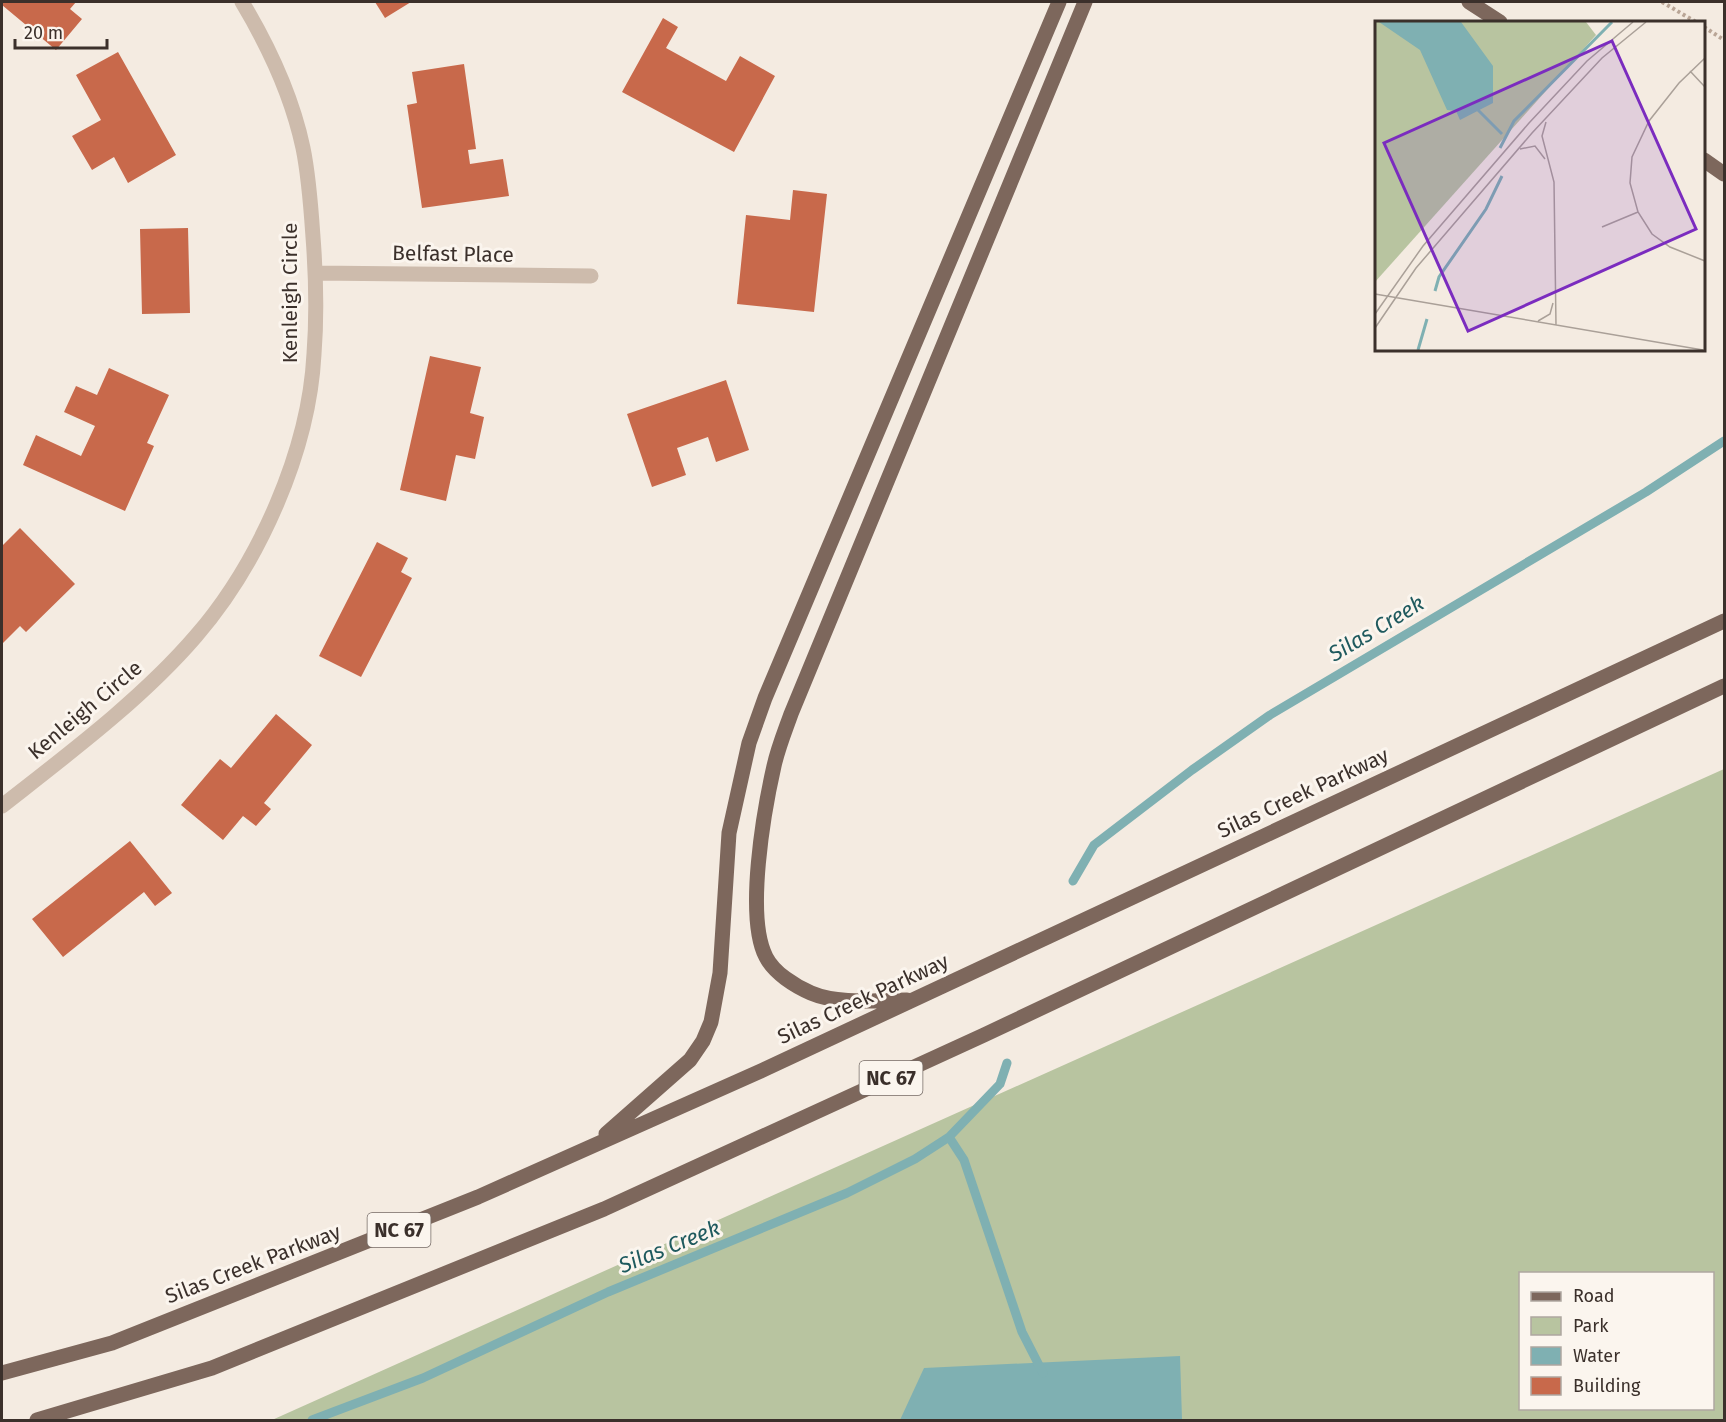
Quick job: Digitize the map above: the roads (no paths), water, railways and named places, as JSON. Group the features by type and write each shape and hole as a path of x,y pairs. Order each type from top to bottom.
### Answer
{"main road":[{"path":"594,1144 690,1060 703,1041 717,996 729,833 749,743 765,698 1059,2"},
{"path":"910,1000 839,999 813,994 785,978 766,957 757,927 758,868 774,765 791,714 1085,2"},
{"path":"1469,2 1498,21"},
{"path":"1705,161 1725,174"},
{"name":"Silas Creek Parkway","path":"2,1373 112,1343 384,1236 763,1070 1725,621"},
{"name":"NC 67","path":"38,1420 212,1368 604,1209 984,1035 1725,686"}],"street":[{"name":"Kenleigh Circle","path":"2,806 64,757 169,665 204,626 230,590 259,542 287,479 303,425 314,356 315,273 303,148 287,95 267,44 242,2"},
{"name":"Belfast Place","path":"315,273 591,276"}],"water":[{"path":"1180,1356 1182,1420 900,1420 924,1368"}],"waterway":[{"name":"Silas Creek","path":"1073,881 1094,845 1192,770 1270,715 1646,492 1724,441"},
{"name":"Silas Creek","path":"312,1420 423,1378 608,1292 847,1193 915,1159 949,1137 1000,1084 1007,1063"},
{"path":"949,1137 964,1160 1022,1332 1043,1373"}]}
